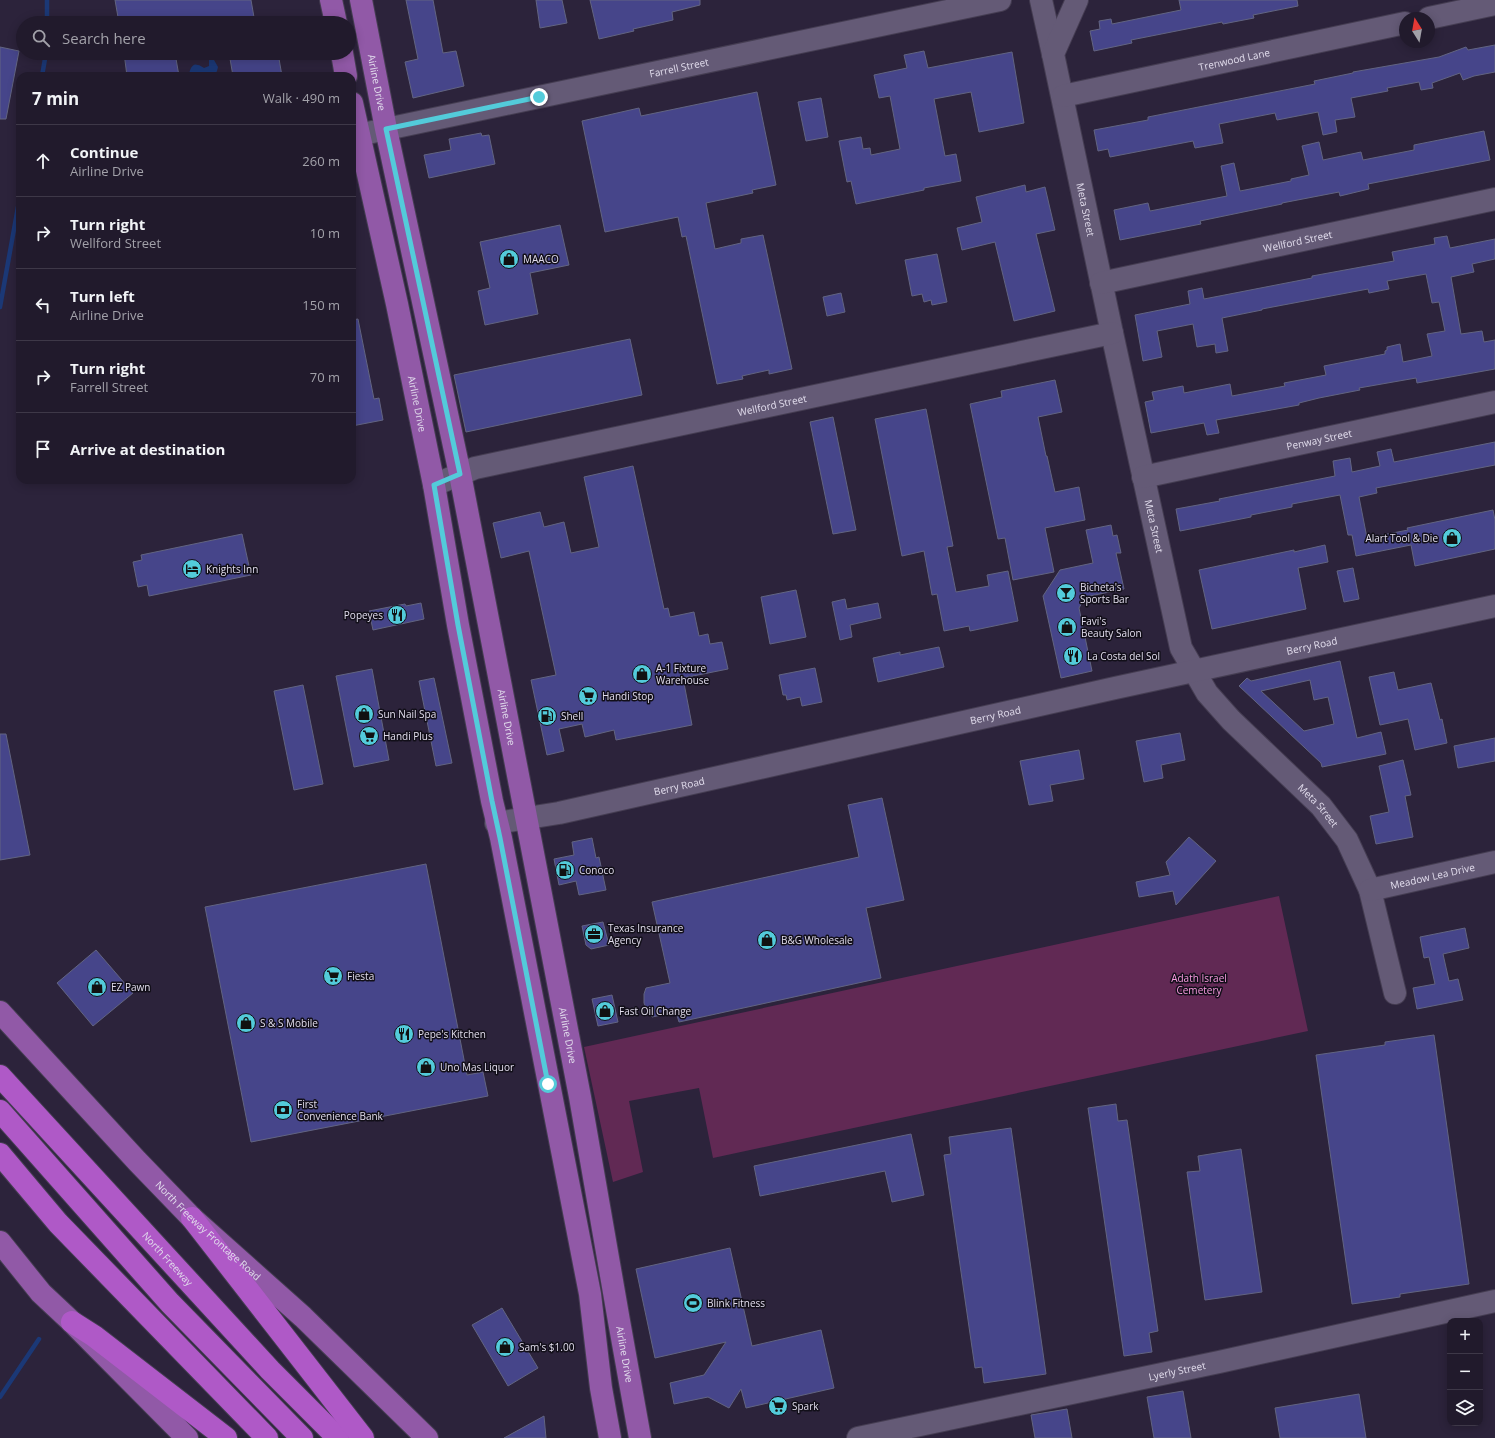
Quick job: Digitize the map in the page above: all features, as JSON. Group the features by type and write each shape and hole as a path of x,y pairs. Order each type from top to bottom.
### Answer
{"highway":[{"name":"North Freeway","path":"0,1076 270,1370 338,1438"},
{"path":"0,1111 170,1303 302,1438"},
{"path":"0,1154 58,1223 267,1438"},
{"path":"192,1218 363,1438"},
{"path":"72,1322 94,1336 226,1438"}],"main road":[{"path":"331,0 334,16"},
{"name":"Airline Drive","path":"361,0 386,129 460,474 580,1097 640,1438"},
{"path":"343,60 345,72"},
{"name":"Airline Drive","path":"356,124 397,304 434,485 458,625 496,823 591,1300 601,1388 613,1434"},
{"path":"397,304 422,299"},
{"name":"North Freeway Frontage Road","path":"0,1012 137,1161 192,1218 303,1317 427,1438"},
{"path":"538,1037 567,1032"},
{"path":"0,1242 41,1293 72,1322 187,1438"},
{"path":"584,1264 608,1259"}],"street":[{"name":"Farrell Street","path":"358,134 1000,0"},
{"name":"Meta Street","path":"1041,0 1063,96 1101,284 1181,648 1207,693 1231,720 1321,806 1347,840 1370,890 1395,993"},
{"path":"1053,54 1077,0"},
{"path":"1435,17 1495,4"},
{"name":"Trenwood Lane","path":"1063,96 1399,25"},
{"name":"Wellford Street","path":"1101,284 1495,199"},
{"name":"Wellford Street","path":"434,485 475,468 1112,333"},
{"name":"Penway Street","path":"1143,477 1495,402"},
{"name":"Berry Road","path":"496,823 559,813 1194,670 1495,606"},
{"name":"Meadow Lea Drive","path":"1370,890 1495,862"},
{"name":"Lyerly Street","path":"858,1438 1219,1362 1495,1301"}],"green space":[{"name":"Adath Israel Cemetery","path":"1279,896 1308,1031 713,1158 699,1088 629,1101 643,1172 613,1182 584,1047"}],"water":[{"path":"209,60 214,60 218,67 216,72 190,72 196,64 204,68 209,66"}],"building":[{"path":"115,0 251,0 254,16 118,16"},
{"path":"406,0 433,0 443,53 456,51 464,86 413,98 405,62 418,59"},
{"path":"536,0 562,0 567,23 540,28"},
{"path":"590,0 700,0 700,5 672,12 673,20 633,29 634,31 599,39"},
{"path":"1179,0 1297,0 1298,6 1253,15 1254,18 1223,24 1222,22 1131,40 1132,43 1094,51 1090,31 1100,29 1099,21 1111,19 1112,24 1181,10"},
{"path":"1495,45 1495,72 1474,76 1463,80 1460,73 1432,83 1433,88 1421,90 1419,82 1387,88 1388,91 1351,98 1355,117 1335,120 1337,132 1323,135 1318,112 1277,120 1275,113 1219,124 1223,143 1195,148 1193,141 1110,157 1108,149 1098,151 1094,130 1148,120 1148,117 1315,84 1314,81 1353,72 1439,57 1466,47 1468,50"},
{"path":"0,47 16,50 16,60 17,60 6,119 0,119"},
{"path":"924,51 928,68 1012,52 1024,123 979,132 971,92 934,99 945,156 956,154 961,181 856,204 851,181 847,182 839,141 861,137 863,149 870,148 871,155 900,149 890,96 879,98 874,75 907,68 904,55"},
{"path":"125,60 176,60 178,72 126,72"},
{"path":"230,60 279,60 281,72 232,72"},
{"path":"757,92 776,185 752,190 753,193 706,203 715,249 741,243 741,239 763,235 792,369 769,374 769,370 742,376 743,379 717,384 686,236 682,237 678,217 605,232 582,121 639,108 641,116"},
{"path":"821,98 828,137 806,141 798,102"},
{"path":"1484,131 1490,160 1368,184 1369,189 1340,196 1339,192 1282,203 1200,221 1201,224 1120,240 1114,210 1148,203 1150,211 1227,196 1221,166 1234,163 1240,191 1291,181 1291,179 1309,175 1302,146 1319,142 1323,160 1361,152 1363,160 1414,150 1414,145"},
{"path":"481,133 482,136 489,135 495,164 429,178 424,155 451,150 449,139"},
{"path":"1025,185 1026,192 1045,187 1055,230 1036,234 1055,311 1014,321 995,242 962,250 957,228 982,222 976,197"},
{"path":"560,225 569,265 530,273 538,314 485,325 478,291 490,288 480,242"},
{"path":"1447,236 1450,248 1495,239 1495,259 1472,264 1474,272 1451,277 1461,334 1482,331 1484,342 1495,340 1495,369 1417,383 1416,378 1359,388 1360,390 1319,398 1299,403 1299,405 1216,420 1219,433 1207,435 1204,423 1151,433 1145,402 1154,400 1152,392 1183,386 1184,393 1230,384 1232,396 1285,386 1284,383 1326,375 1324,366 1385,354 1387,347 1400,344 1403,362 1432,356 1427,334 1445,331 1439,302 1432,303 1426,274 1387,281 1389,289 1369,293 1368,289 1222,318 1228,351 1216,353 1215,344 1197,347 1193,324 1157,331 1162,357 1143,361 1135,315 1190,304 1188,291 1202,288 1204,299 1312,278 1312,276 1394,261 1392,252 1435,244 1434,238"},
{"path":"937,254 947,302 932,305 931,300 924,302 922,294 912,296 905,260"},
{"path":"841,293 845,312 827,316 823,297"},
{"path":"356,319 358,319 374,399 379,398 383,420 356,425"},
{"path":"630,339 642,395 466,432 454,375"},
{"path":"1055,380 1062,412 1038,417 1046,456 1055,492 1079,487 1085,520 1045,528 1054,572 1013,580 1005,538 998,539 970,404 1002,397 1001,391"},
{"path":"926,409 953,546 947,547 956,592 989,586 987,575 1008,571 1018,621 970,631 969,626 944,631 937,594 932,595 924,551 902,556 875,419"},
{"path":"833,417 856,530 833,534 810,422"},
{"path":"1495,442 1495,465 1376,488 1377,493 1359,497 1367,538 1493,510 1495,520 1495,549 1415,566 1411,545 1356,556 1352,535 1348,535 1340,495 1292,504 1292,507 1251,515 1251,517 1180,531 1176,509 1335,476 1333,461 1350,458 1352,472 1380,466 1377,452 1391,449 1394,462"},
{"path":"633,466 664,609 668,608 670,617 694,612 699,636 708,634 710,644 722,642 728,669 683,678 692,725 616,740 614,730 585,737 582,724 559,729 564,751 547,755 531,680 556,675 529,551 501,558 493,523 540,512 544,527 564,522 571,553 599,547 584,477"},
{"path":"1111,525 1113,536 1117,535 1121,553 1116,553 1124,589 1085,597 1079,608 1092,671 1061,678 1043,596 1060,570 1093,563 1086,530"},
{"name":"Knights Inn","path":"242,534 251,575 149,596 147,585 138,587 133,562 142,560 141,555"},
{"path":"1325,545 1328,562 1298,568 1306,609 1212,629 1199,570"},
{"path":"1353,568 1359,599 1344,602 1337,571"},
{"path":"796,590 806,637 770,644 761,597"},
{"path":"845,599 847,609 878,603 881,618 850,625 852,637 840,640 832,602"},
{"name":"Popeyes","path":"421,603 424,619 373,630 369,611 405,604 406,606"},
{"path":"939,647 944,667 878,682 873,658 900,652 900,655"},
{"path":"1340,661 1357,738 1381,732 1386,754 1322,767 1321,763 1239,686 1247,678 1251,681","holes":["1310,680 1314,700 1328,697 1334,724 1304,731 1261,691"]},
{"path":"815,668 822,702 802,706 800,697 787,700 786,695 783,695 779,675"},
{"path":"372,669 389,760 354,767 336,676"},
{"path":"1394,672 1398,690 1431,683 1440,720 1442,719 1447,743 1415,750 1408,719 1380,725 1369,677"},
{"path":"434,678 452,763 436,766 419,681"},
{"path":"303,685 323,784 294,790 274,691"},
{"path":"1180,733 1185,760 1161,765 1163,778 1144,782 1136,741"},
{"path":"0,734 6,734 30,855 0,860"},
{"path":"1495,738 1495,761 1458,768 1454,746"},
{"path":"1079,750 1084,779 1050,785 1053,801 1029,805 1020,761"},
{"path":"1403,760 1411,795 1405,796 1413,837 1376,844 1370,816 1389,812 1379,766"},
{"name":"B&G Wholesale","path":"882,798 904,900 866,908 881,978 679,1022 676,1012 652,1017 644,1003 646,988 670,983 652,902 859,857 848,805"},
{"path":"1189,837 1216,861 1176,905 1173,891 1139,897 1136,882 1170,875 1166,862"},
{"path":"592,838 596,858 599,857 606,890 579,895 576,881 559,885 554,859 574,855 572,842"},
{"name":"Fiesta","path":"426,864 467,1075 483,1072 488,1096 251,1142 205,907"},
{"name":"Texas Insurance Agency","path":"603,922 609,945 591,949 586,945 582,926"},
{"path":"1465,928 1469,948 1443,954 1449,981 1458,979 1463,1000 1417,1009 1413,988 1435,984 1429,957 1424,958 1420,937"},
{"path":"96,950 133,993 93,1026 57,983"},
{"name":"Fast Oil Change","path":"612,995 618,1022 598,1026 592,999"},
{"path":"1434,1035 1469,1284 1400,1294 1400,1297 1352,1304 1316,1055 1385,1045 1385,1042"},
{"path":"1116,1104 1118,1121 1127,1120 1158,1331 1149,1333 1152,1352 1124,1356 1088,1108"},
{"path":"1011,1128 1046,1374 984,1383 982,1367 975,1368 944,1155 951,1154 949,1137"},
{"path":"911,1134 924,1195 892,1202 885,1171 760,1196 754,1166"},
{"path":"1241,1149 1262,1292 1205,1300 1187,1172 1200,1171 1198,1156"},
{"path":"730,1248 752,1346 821,1330 834,1388 746,1408 741,1389 729,1408 708,1397 674,1404 670,1383 704,1375 726,1342 655,1358 636,1269"},
{"name":"Sam's $1.00","path":"502,1308 538,1368 508,1386 472,1325"},
{"path":"1183,1391 1191,1438 1154,1438 1147,1397"},
{"path":"1359,1394 1366,1438 1280,1438 1275,1408"},
{"path":"1067,1409 1072,1438 1035,1438 1031,1415"},
{"path":"544,1416 546,1438 504,1438"}],"waterway":[{"path":"47,0 47,16"},
{"path":"43,72 45,60"},
{"path":"0,307 16,218"},
{"path":"0,1397 39,1339"}],"place":[{"name":"MAACO","path":"509,259"},
{"name":"Alart Tool & Die","path":"1452,538"},
{"name":"Knights Inn","path":"192,569"},
{"name":"Bicheta's Sports Bar","path":"1066,593"},
{"name":"Popeyes","path":"397,615"},
{"name":"Favi's Beauty Salon","path":"1067,627"},
{"name":"La Costa del Sol","path":"1073,656"},
{"name":"A-1 Fixture Warehouse","path":"642,674"},
{"name":"Handi Stop","path":"588,696"},
{"name":"Sun Nail Spa","path":"364,714"},
{"name":"Shell","path":"547,716"},
{"name":"Handi Plus","path":"369,736"},
{"name":"Conoco","path":"565,870"},
{"name":"Texas Insurance Agency","path":"594,934"},
{"name":"B&G Wholesale","path":"767,940"},
{"name":"Fiesta","path":"333,976"},
{"name":"EZ Pawn","path":"97,987"},
{"name":"Fast Oil Change","path":"605,1011"},
{"name":"S & S Mobile","path":"246,1023"},
{"name":"Pepe's Kitchen","path":"404,1034"},
{"name":"Uno Mas Liquor","path":"426,1067"},
{"name":"First Convenience Bank","path":"283,1110"},
{"name":"Blink Fitness","path":"693,1303"},
{"name":"Sam's $1.00","path":"505,1347"},
{"name":"Spark","path":"778,1406"}],"route":[{"path":"539,97 386,129 460,474 434,485 481,746 548,1084"}]}
